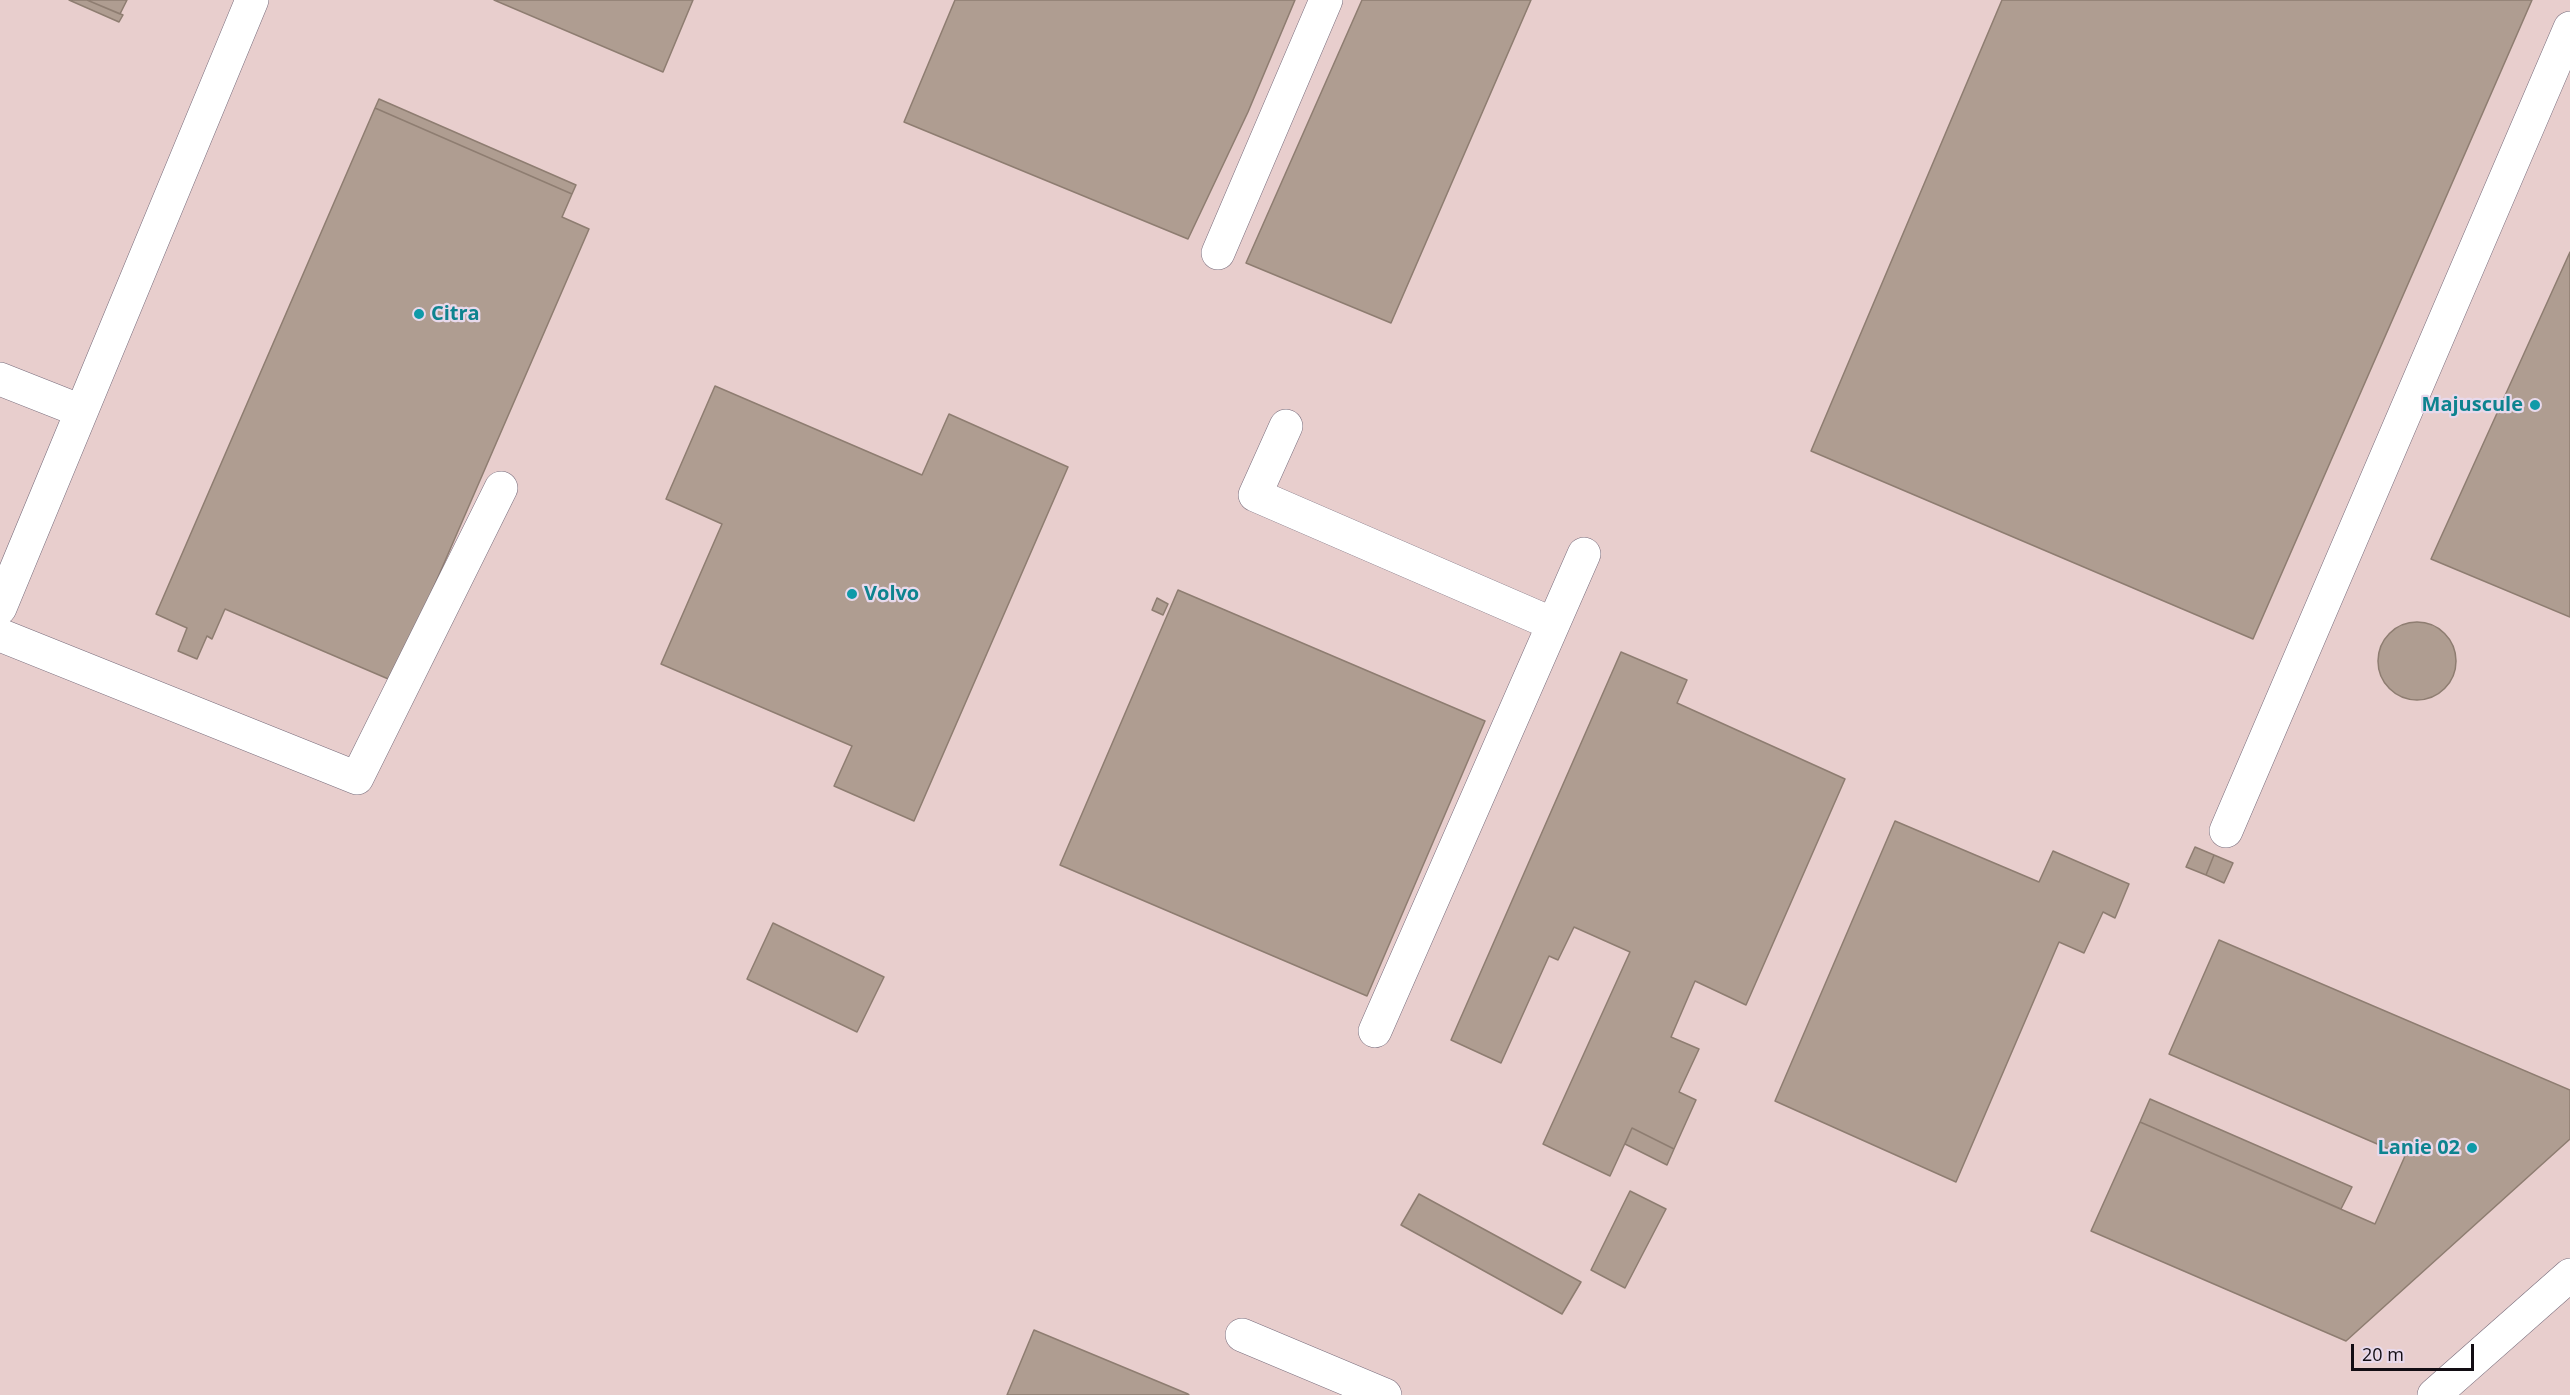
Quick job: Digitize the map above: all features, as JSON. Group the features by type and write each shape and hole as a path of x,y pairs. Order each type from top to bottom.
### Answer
{"street":[{"path":"0,608 252,0"},
{"path":"1218,253 1326,0"},
{"path":"2226,831 2570,28"},
{"path":"0,379 81,411"},
{"path":"1286,426 1255,495 1553,624"},
{"path":"0,635 357,778 501,488"},
{"path":"1375,1031 1584,554"},
{"path":"2434,1395 2570,1275"},
{"path":"1242,1335 1385,1395"}],"shaded area":[{"path":"0,0 2570,0 2570,1395 0,1395"}],"building":[{"path":"69,0 87,0 123,15 119,22"},
{"path":"87,0 127,0 120,14"},
{"path":"494,0 693,0 663,72"},
{"path":"955,0 1295,0 1248,112 1188,239 904,122"},
{"path":"1362,0 1531,0 1391,323 1246,263"},
{"path":"2002,0 2532,0 2253,639 1811,451"},
{"path":"379,99 576,185 572,194 375,108"},
{"name":"Citra","path":"375,108 572,194 562,217 589,229 393,681 225,609 212,639 207,636 197,659 178,651 187,628 156,614"},
{"name":"Majuscule","path":"2570,252 2570,617 2431,559"},
{"name":"Volvo","path":"715,386 922,475 949,414 1068,467 914,821 834,786 852,746 661,664 722,524 666,499"},
{"path":"1178,590 1485,721 1367,996 1060,865"},
{"path":"1157,598 1168,604 1163,615 1152,610"},
{"path":"2409,622 2425,622 2439,628 2450,639 2456,653 2456,669 2450,683 2439,694 2425,700 2409,700 2395,694 2384,683 2378,669 2378,653 2384,639 2395,628"},
{"path":"1621,652 1687,680 1677,703 1845,779 1746,1005 1695,981 1671,1037 1699,1049 1679,1092 1696,1100 1674,1149 1632,1128 1610,1176 1543,1144 1630,952 1574,927 1558,960 1549,956 1501,1063 1451,1040"},
{"path":"1895,821 2039,882 2053,851 2129,884 2115,918 2103,912 2084,953 2059,942 1956,1182 1775,1101"},
{"path":"2195,847 2214,855 2206,875 2186,867"},
{"path":"2214,855 2233,863 2224,883 2206,875"},
{"path":"773,923 884,977 857,1032 747,979"},
{"name":"Lanie 02","path":"2219,940 2570,1090 2570,1139 2346,1341 2091,1231 2140,1122 2375,1224 2405,1156 2169,1054"},
{"path":"2150,1099 2352,1187 2341,1209 2140,1122"},
{"path":"1632,1128 1674,1149 1667,1165 1625,1144"},
{"path":"1630,1191 1666,1209 1625,1288 1591,1270"},
{"path":"1419,1194 1581,1282 1562,1314 1401,1225"},
{"path":"1034,1330 1188,1394 1189,1395 1007,1395"}],"place":[{"name":"Citra","path":"419,314"},
{"name":"Majuscule","path":"2535,405"},
{"name":"Volvo","path":"852,594"},
{"name":"Lanie 02","path":"2472,1148"}]}
